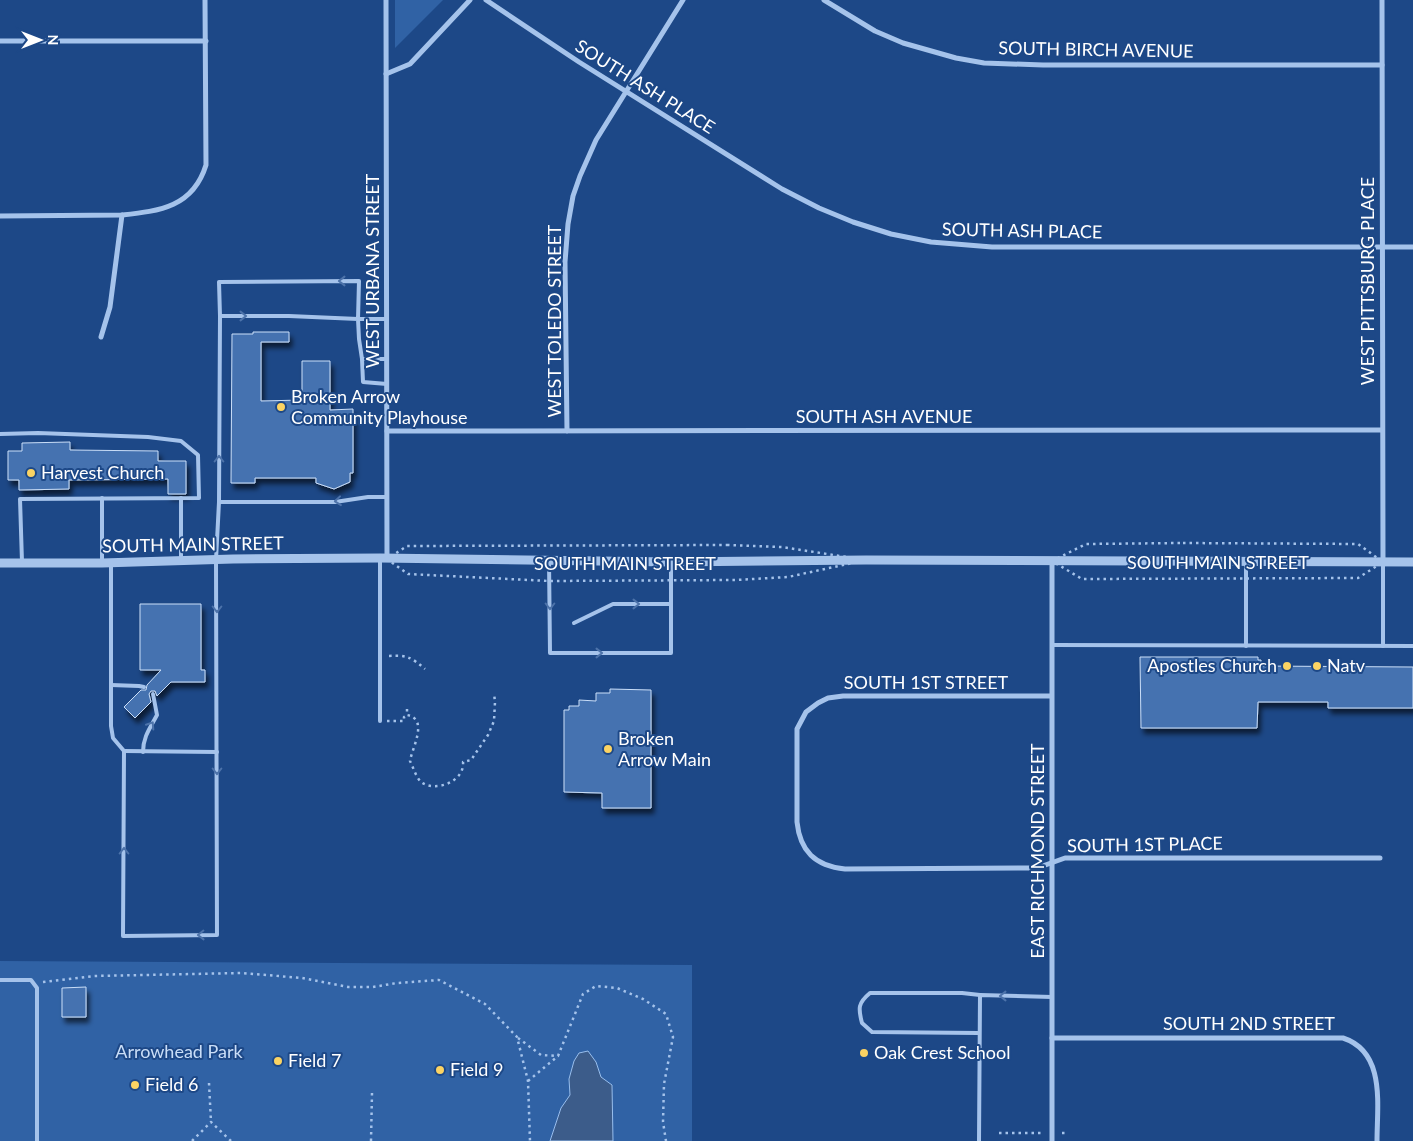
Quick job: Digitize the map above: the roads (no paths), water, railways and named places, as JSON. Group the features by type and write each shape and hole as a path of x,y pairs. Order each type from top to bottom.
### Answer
{"street":[{"path":"0,216 122,215 171,206 184,199 191,192 202,178 206,165 205,0"},
{"name":"WEST URBANA STREET","path":"384,558 387,497 386,0"},
{"path":"386,74 410,64 470,0"},
{"name":"SOUTH ASH PLACE","path":"486,0 579,62 782,189 819,208 853,222 891,234 932,242 992,247 1413,247"},
{"name":"WEST TOLEDO STREET","path":"568,431 566,262 570,210 586,159 626,90 683,0"},
{"name":"SOUTH BIRCH AVENUE","path":"824,0 875,31 903,42 956,58 984,63 1043,66 1382,65"},
{"name":"WEST PITTSBURG PLACE","path":"1382,0 1383,562"},
{"path":"0,41 206,41"},
{"path":"100,338 110,307 122,215"},
{"name":"SOUTH ASH AVENUE","path":"387,431 1382,430"},
{"name":"SOUTH MAIN STREET","path":"0,563 384,558 671,562 866,560 1413,562"},
{"name":"EAST RICHMOND STREET","path":"1052,561 1052,1141"},
{"name":"SOUTH 1ST STREET","path":"802,844 796,822 797,729 806,712 818,703 828,698 843,696 1051,696"},
{"name":"SOUTH 1ST PLACE","path":"802,844 811,857 825,865 845,869 1037,868 1065,858 1380,858"},
{"name":"SOUTH 2ND STREET","path":"1052,1038 1343,1038 1352,1041 1360,1047 1373,1065 1376,1077 1377,1141"}],"lane":[{"path":"102,498 113,738 124,751 123,936 217,935 216,560 219,502 219,282 359,281 358,319 363,382 387,384"},
{"path":"220,316 387,319"},
{"path":"362,359 387,359"},
{"path":"0,434 38,433 181,441 198,455 199,498 20,499 22,563"},
{"path":"219,502 335,502 368,497 387,497"},
{"path":"181,561 182,498"},
{"path":"380,721 380,656 384,558"},
{"path":"549,560 550,653 671,653 671,562"},
{"path":"1246,562 1246,646"},
{"path":"1383,562 1383,646"},
{"path":"574,623 613,604 671,604"},
{"path":"1052,645 1413,646"},
{"path":"111,685 144,687"},
{"path":"142,752 147,731 157,715 153,694"},
{"path":"124,751 217,752"},
{"path":"0,980 31,980 38,988 37,1141"},
{"path":"978,1033 872,1032 862,1023 859,1008 861,1000 870,993 962,993 1052,997"},
{"path":"979,1141 978,1033 980,995"}],"place":[{"name":"Broken Arrow Community Playhouse","path":"281,407"},
{"name":"Harvest Church","path":"31,473"},
{"name":"Apostles Church","path":"1287,666"},
{"name":"Natv","path":"1317,666"},
{"name":"Broken Arrow Main","path":"608,749"},
{"name":"Oak Crest School","path":"864,1053"},
{"name":"Field 7","path":"278,1061"},
{"name":"Field 9","path":"440,1070"},
{"name":"Field 6","path":"135,1085"}],"park label":[{"name":"Arrowhead Park","path":"179,1052"}]}
